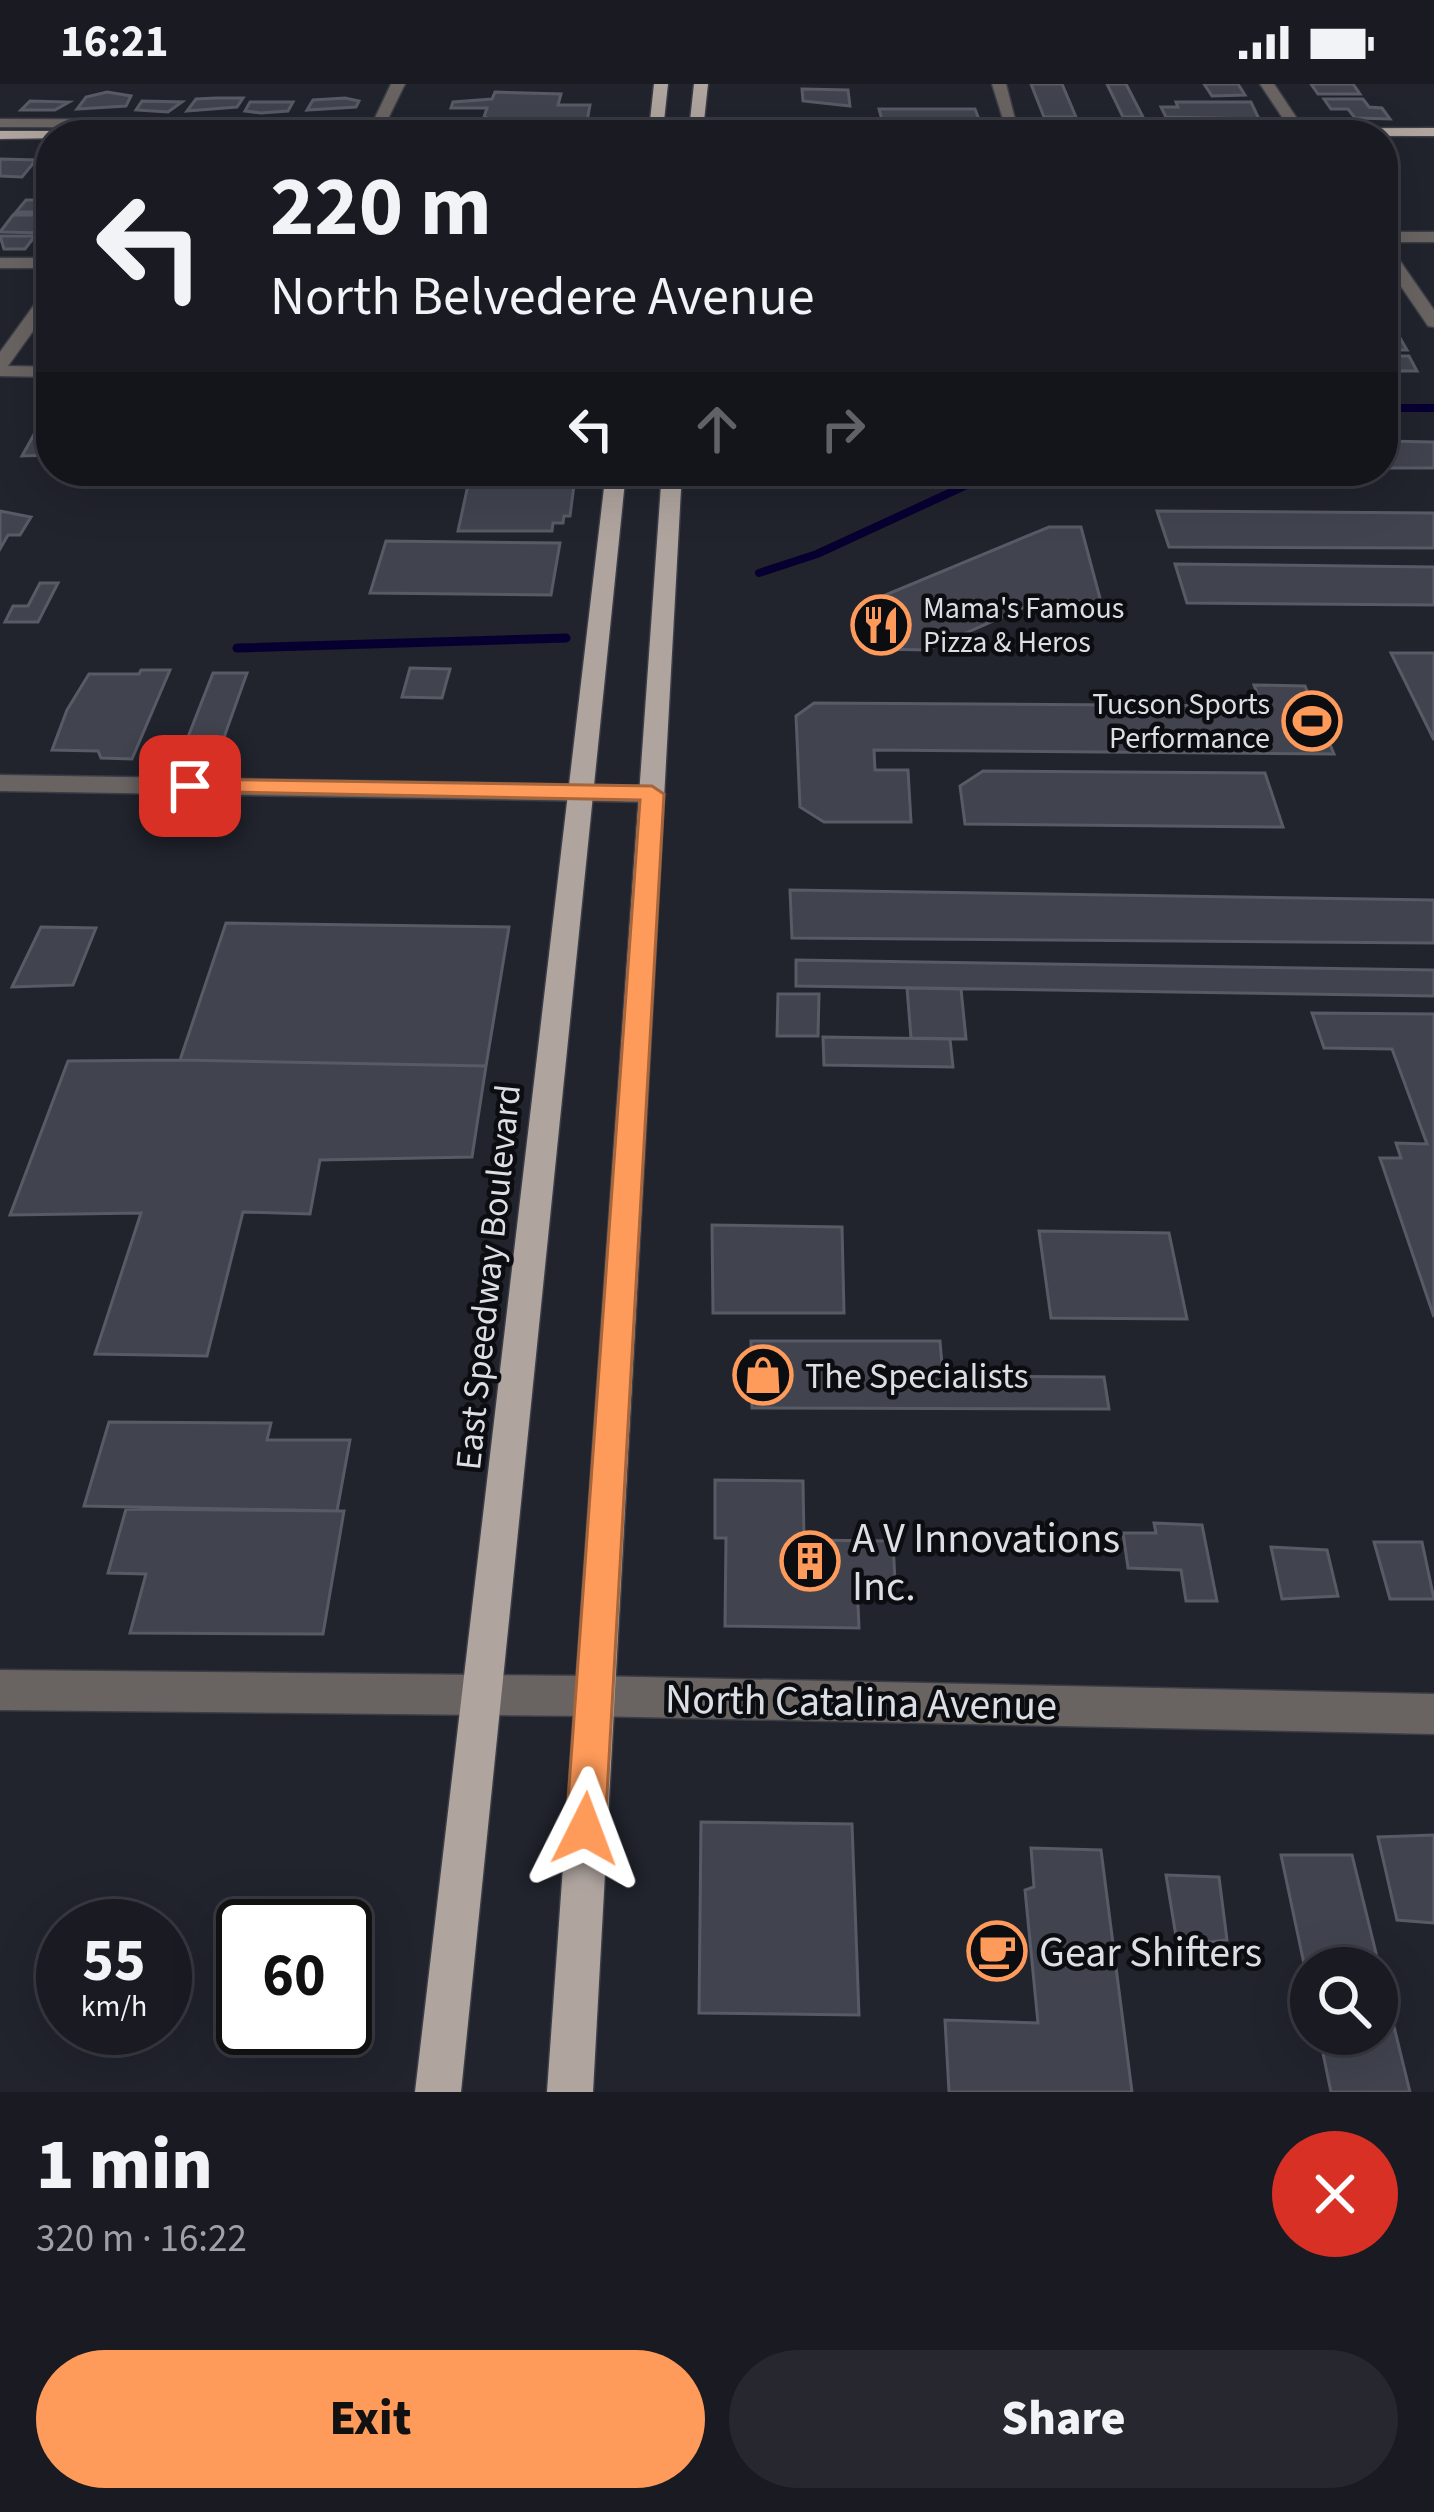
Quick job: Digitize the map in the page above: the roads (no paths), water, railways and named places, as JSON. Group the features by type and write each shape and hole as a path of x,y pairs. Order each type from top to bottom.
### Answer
{"main road":[{"path":"657,120 662,84"},
{"path":"697,120 701,84"},
{"path":"1398,132 1434,132"},
{"path":"0,135 36,135"},
{"path":"1398,145 1434,145"},
{"name":"East Speedway Boulevard","path":"438,2092 614,486"},
{"path":"570,2092 672,486"}],"street":[{"path":"381,120 398,84"},
{"path":"999,84 1010,120"},
{"path":"1267,84 1291,120"},
{"path":"0,123 36,124"},
{"path":"1398,237 1434,237"},
{"path":"0,263 36,263"},
{"path":"1398,270 1434,322"},
{"path":"0,368 36,316"},
{"path":"0,368 36,371"},
{"path":"0,783 652,794"},
{"name":"North Catalina Avenue","path":"0,1690 593,1696 1434,1714"}],"waterway":[{"path":"1398,408 1434,408"},
{"path":"759,573 817,554 964,486"},
{"path":"237,648 566,638"}],"place":[{"name":"Mama's Famous Pizza & Heros","path":"881,625"},
{"name":"Tucson Sports Performance","path":"1312,721"},
{"name":"The Specialists","path":"763,1375"},
{"name":"A V Innovations Inc.","path":"810,1561"},
{"name":"Gear Shifters","path":"997,1951"}]}
